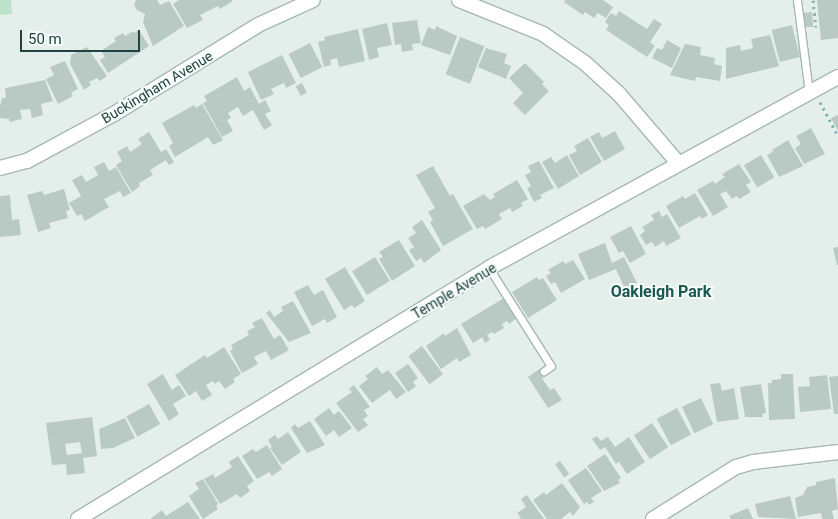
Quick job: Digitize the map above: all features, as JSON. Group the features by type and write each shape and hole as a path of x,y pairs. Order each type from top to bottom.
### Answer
{"street":[{"name":"Buckingham Avenue","path":"0,168 27,161 114,114 258,25 313,0"},
{"path":"459,0 544,34 585,63 619,94 679,164"},
{"name":"Temple Avenue","path":"78,519 490,268 812,91 837,80"},
{"path":"653,519 736,467 753,462 838,452"}],"lane":[{"path":"797,0 812,91"},
{"path":"490,268 551,366 544,371"}],"path":[{"path":"813,0 816,27"},
{"path":"812,91 838,136"}],"green space":[{"path":"0,0 11,0 12,14 0,15"}],"building":[{"path":"136,0 157,0 160,5 169,1 184,26 153,46 143,22 145,14 137,10 134,5"},
{"path":"179,0 233,1 220,9 218,6 200,15 203,20 187,28 173,4"},
{"path":"565,0 603,0 613,7 606,18 598,13 594,18 585,12 583,15 564,2"},
{"path":"817,0 838,0 838,38 821,40"},
{"path":"619,11 647,29 654,19 662,24 650,42 655,46 647,57 606,30 609,25 605,22 611,13 616,16"},
{"path":"812,12 813,27 805,27 803,13"},
{"path":"417,20 421,43 412,44 413,50 402,52 401,44 395,45 392,23"},
{"path":"387,23 392,45 377,48 379,57 369,60 362,29"},
{"path":"792,25 800,57 780,62 772,30"},
{"path":"436,26 457,36 450,55 421,45 428,27 435,30"},
{"path":"358,29 365,61 339,67 337,58 330,60 331,65 324,67 318,42 325,40 324,37"},
{"path":"139,30 149,46 108,73 100,60 105,57 101,51 116,41 114,38 123,33 125,36"},
{"path":"770,35 779,66 726,79 726,48 740,45 741,51 753,48 751,39"},
{"path":"460,37 484,46 470,84 446,74"},
{"path":"667,40 681,48 672,68 652,58 657,48 662,50"},
{"path":"310,43 322,67 301,78 289,54"},
{"path":"685,44 701,47 700,55 715,58 714,64 722,66 720,81 696,77 695,81 670,75"},
{"path":"87,47 107,76 100,81 97,78 89,82 91,85 84,90 70,64 71,55"},
{"path":"486,48 507,54 504,63 511,66 506,79 478,67"},
{"path":"282,55 296,83 286,88 284,83 277,86 271,89 274,94 261,100 248,72"},
{"path":"65,61 78,89 71,93 73,96 58,104 46,79 54,75 50,67"},
{"path":"525,63 544,82 542,84 549,91 525,115 513,103 523,93 509,78"},
{"path":"237,77 244,91 250,87 259,104 265,100 271,111 265,114 272,125 264,130 253,110 243,116 238,107 228,113 231,118 227,120 233,131 222,137 203,103 207,101 204,96"},
{"path":"45,80 53,101 41,104 43,115 32,118 30,109 20,110 22,119 10,122 9,119 0,118 2,98 6,98 5,88"},
{"path":"302,83 307,93 301,96 296,86"},
{"path":"202,104 223,140 213,145 208,137 175,157 169,146 173,143 162,123 194,105 196,108"},
{"path":"838,115 838,131 831,118"},
{"path":"811,128 825,154 804,164 795,148 801,144 796,136"},
{"path":"615,131 625,149 604,161 590,137 599,132 602,138"},
{"path":"149,132 161,152 166,149 174,162 169,165 166,160 150,170 153,175 139,183 140,186 132,192 116,165 122,161 117,152 127,146 130,152 142,144 138,139"},
{"path":"588,138 602,162 580,175 569,155 577,151 574,146"},
{"path":"788,140 803,166 779,177 767,155"},
{"path":"567,155 579,176 558,189 542,162 551,157 555,163"},
{"path":"761,155 774,177 757,188 744,165"},
{"path":"539,161 554,188 540,195 542,198 534,202 527,188 531,186 525,175 531,172 528,166"},
{"path":"104,162 109,171 116,167 131,193 123,197 120,191 104,199 109,207 85,221 81,214 77,216 69,203 81,196 72,180 82,175 86,182 98,175 94,167"},
{"path":"739,164 751,182 746,185 751,192 739,199 737,196 732,199 726,191 720,194 728,207 713,216 697,190 713,181 715,184 725,177 722,174"},
{"path":"433,166 450,196 453,194 473,229 443,246 430,222 433,220 428,212 435,208 416,175"},
{"path":"517,180 528,199 521,203 523,206 512,212 510,208 499,214 502,219 485,229 483,226 477,229 463,206 484,194 490,200 495,197 493,194"},
{"path":"64,189 70,210 66,211 68,218 49,223 51,228 38,232 27,195 42,191 44,195"},
{"path":"695,193 708,215 702,219 700,216 679,228 666,206 683,196 685,199"},
{"path":"10,195 12,220 19,219 21,235 0,237 0,196"},
{"path":"659,211 662,217 667,214 681,238 666,246 664,241 655,247 652,242 646,245 640,235 645,231 642,227 654,220 651,215"},
{"path":"422,220 441,250 424,263 421,258 416,261 409,250 414,247 408,238 416,233 412,227"},
{"path":"631,226 646,254 630,263 623,251 619,253 610,237"},
{"path":"399,240 415,266 392,281 379,259 383,257 379,252"},
{"path":"605,243 612,263 624,257 637,283 625,289 616,269 589,280 578,254"},
{"path":"838,247 838,265 837,265 833,248"},
{"path":"375,257 390,281 367,295 352,271"},
{"path":"573,260 585,279 561,293 555,282 551,284 546,276 551,273 548,270 563,261 565,264"},
{"path":"345,267 365,301 354,308 352,305 344,310 325,279"},
{"path":"537,277 539,280 543,278 557,300 528,318 512,292"},
{"path":"308,285 314,295 323,290 337,317 327,323 325,319 312,326 294,292"},
{"path":"504,298 517,318 509,324 507,321 502,324 504,328 494,334 492,332 487,335 490,340 485,343 482,337 473,343 461,324"},
{"path":"293,301 311,333 289,342 266,313 270,310 274,317 283,311 281,307"},
{"path":"262,318 274,339 280,335 289,350 271,360 266,351 254,357 258,364 242,373 230,351 233,349 231,345 249,335 247,331 255,327 252,323"},
{"path":"457,328 471,355 459,362 457,358 441,369 426,346 444,333 445,336"},
{"path":"422,346 443,374 429,384 408,356"},
{"path":"224,347 241,374 233,379 235,382 225,389 219,381 215,384 213,381 206,385 212,395 202,401 196,391 189,396 175,375 205,355 207,358"},
{"path":"408,364 418,378 413,382 416,386 408,392 395,373"},
{"path":"377,367 382,374 388,370 406,392 396,399 390,390 372,403 359,386 368,379 365,376"},
{"path":"541,368 546,376 542,378 550,390 554,388 562,400 548,408 528,377"},
{"path":"163,374 172,390 179,385 186,396 173,404 179,414 169,421 147,384"},
{"path":"781,374 793,374 795,419 769,420 768,383 772,383 772,380 781,379"},
{"path":"827,375 831,409 800,412 798,387 810,386 809,377"},
{"path":"838,376 838,414 834,414 829,377"},
{"path":"720,383 722,391 734,388 739,419 717,422 710,384"},
{"path":"761,384 766,413 762,414 763,417 745,417 740,387"},
{"path":"354,385 370,407 364,410 368,416 363,419 368,425 358,432 336,403 352,392 349,389"},
{"path":"701,398 713,424 694,433 682,407"},
{"path":"149,404 160,424 137,437 126,417"},
{"path":"329,408 334,415 339,411 352,428 339,437 334,430 326,436 314,419"},
{"path":"677,408 691,434 671,445 657,419"},
{"path":"92,417 97,456 83,458 85,473 67,475 66,464 52,465 46,423","holes":["80,442 82,453 67,455 65,444"]},
{"path":"125,418 135,438 113,448 101,449 99,429"},
{"path":"310,421 325,445 307,453 291,428 295,424 298,428"},
{"path":"652,423 668,447 650,459 634,435"},
{"path":"288,432 301,452 282,465 270,448 272,447 268,440 275,435 278,439"},
{"path":"597,436 601,441 608,437 615,447 629,437 645,462 627,474 619,462 616,464 605,447 600,450 592,439"},
{"path":"267,445 282,469 272,476 269,472 257,479 242,456 253,449 256,452"},
{"path":"605,454 621,478 618,480 620,483 604,491 587,466"},
{"path":"238,456 254,481 247,486 250,491 240,498 237,494 220,504 204,479 213,474 215,478 232,467 229,462"},
{"path":"560,461 569,474 564,478 555,464"},
{"path":"586,468 602,491 591,498 594,502 589,505 587,502 584,504 568,480"},
{"path":"835,478 838,509 832,511 834,519 822,519 821,513 798,517 795,498 803,495 807,487 816,485 816,482"},
{"path":"203,479 218,504 216,506 218,509 203,519 189,496 199,489 195,483"},
{"path":"562,483 580,507 573,516 570,512 561,519 547,519 533,500 544,492 546,495"},
{"path":"527,495 544,519 519,519 521,518 517,513 526,507 521,499"},
{"path":"790,496 796,519 758,517 755,504"},
{"path":"188,502 200,519 150,519 162,510 166,516"},
{"path":"748,508 753,519 731,519 729,516"}],"district":[{"name":"Oakleigh Park","path":"661,292"}]}
